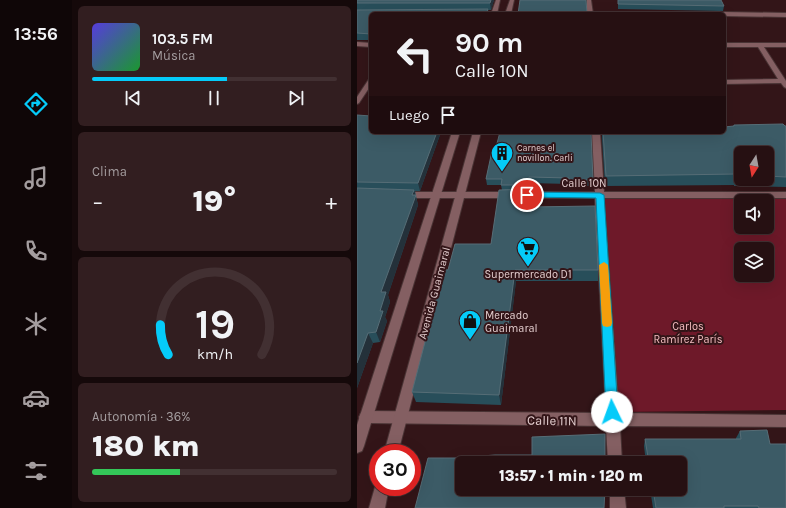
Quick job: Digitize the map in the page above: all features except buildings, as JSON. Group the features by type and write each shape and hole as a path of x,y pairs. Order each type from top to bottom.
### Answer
{"street":[{"path":"495,12 498,0"},
{"path":"509,12 512,0"},
{"path":"589,0 590,12"},
{"path":"726,14 786,15"},
{"path":"357,44 369,44"},
{"path":"726,45 786,45"},
{"path":"759,45 785,83"},
{"path":"357,102 367,82"},
{"path":"726,82 785,83"},
{"path":"357,446 456,134"},
{"name":"Avenida Guaimaral","path":"394,444 476,134"},
{"path":"596,134 615,456"},
{"name":"Calle 10N","path":"397,195 786,195"},
{"name":"Calle 11N","path":"366,417 613,421 786,421"},
{"path":"377,508 380,496"},
{"path":"617,496 618,508"}],"green space":[{"name":"Carlos Ramírez París","path":"734,197 734,234 774,234 774,197 786,197 786,410 616,412 599,198"}],"slow traffic":[{"path":"604,265 607,323"}],"place":[{"name":"Carnes el novillon. Carli","path":"502,172"},
{"name":"Supermercado D1","path":"528,268"},
{"name":"Mercado Guaimaral","path":"470,340"}],"route":[{"path":"527,195 600,195 612,412"}]}
